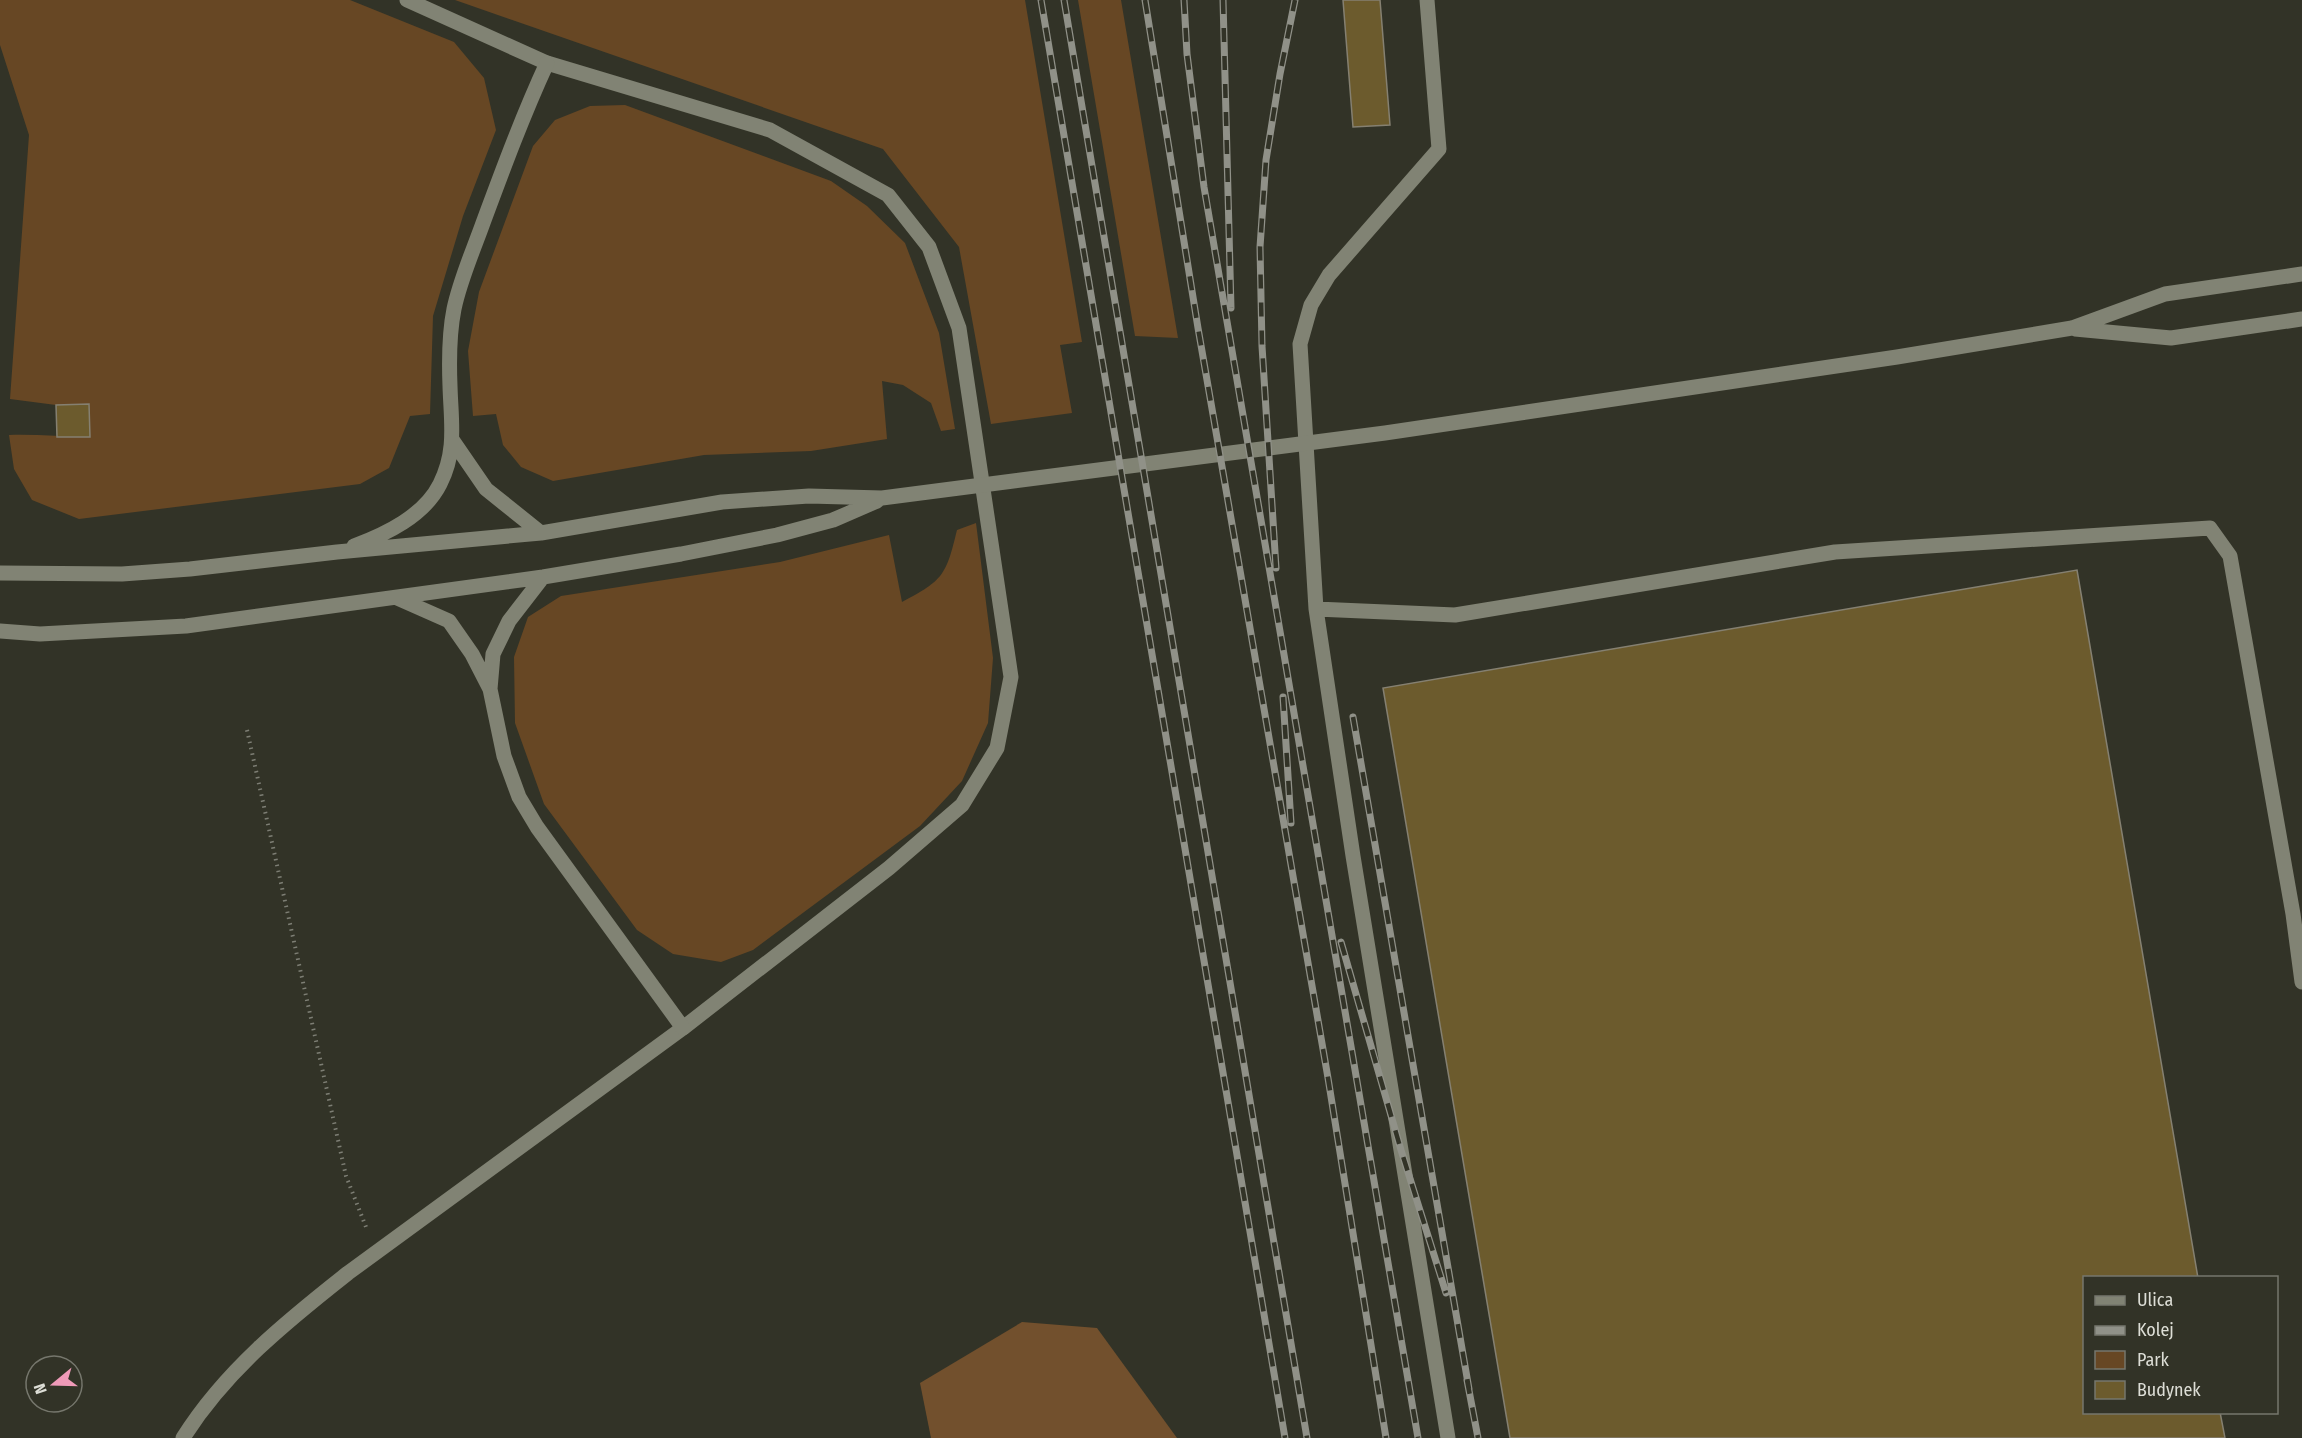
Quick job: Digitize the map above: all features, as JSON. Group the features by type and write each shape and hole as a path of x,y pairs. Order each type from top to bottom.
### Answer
{"street":[{"path":"183,1438 208,1403 270,1336 376,1253 682,1028 890,868 962,805 997,748 1011,677 959,328 929,247 888,195 770,130 547,63 407,0"},
{"path":"1427,0 1439,149 1329,275 1311,304 1300,345 1316,609 1355,867 1448,1438"},
{"path":"338,552 381,535 412,516 439,486 453,441 450,343 454,309 525,111 547,63"},
{"path":"0,573 122,574 190,569 540,533 722,502 809,496 882,498 1385,433 1886,359 2072,328 2165,294 2302,273"},
{"path":"2072,328 2170,338 2302,319"},
{"path":"453,441 486,489 540,533"},
{"path":"0,631 40,634 154,629 543,577 777,535 833,520 882,498"},
{"path":"1316,609 1455,615 1835,552 2210,528 2230,556 2291,903 2302,982"},
{"path":"489,688 493,654 509,621 543,577"},
{"path":"397,598 449,621 472,654 489,688 504,756 519,796 537,827 682,1028"}],"path":[{"path":"247,730 346,1176 376,1253"}],"green space":[{"path":"0,0 350,0 454,42 484,78 496,130 463,216 433,316 430,414 410,416 389,468 360,484 79,519 32,500 14,469 9,435 89,437 89,405 56,405 10,399 29,135 0,45"},
{"path":"455,0 1025,0 1082,342 1060,345 1072,413 991,424 959,247 883,149"},
{"path":"1078,0 1121,0 1178,338 1135,336"},
{"path":"625,105 831,181 867,206 905,243 939,333 955,429 941,431 931,403 903,385 882,381 887,439 811,451 704,455 553,481 521,467 503,445 496,414 473,416 468,351 479,292 533,146 555,120 590,106"},
{"path":"976,523 993,658 988,723 962,781 920,826 753,950 721,962 673,954 637,930 544,804 515,723 514,657 528,617 561,596 780,562 889,535 902,602 927,588 941,575 950,557 957,530"}],"shaded area":[{"path":"1022,1322 1097,1328 1177,1438 931,1438 920,1383"}],"building":[{"path":"1343,0 1380,0 1390,125 1353,127"},
{"path":"89,404 90,437 57,437 56,405"},
{"path":"2077,570 2198,1276 2083,1276 2083,1414 2220,1414 2225,1438 1510,1438 1383,688"}],"railway":[{"path":"1041,0 1285,1438"},
{"path":"1064,0 1307,1438"},
{"path":"1145,0 1198,328 1328,1078 1386,1438"},
{"path":"1184,0 1187,54 1204,187 1418,1438"},
{"path":"1223,0 1231,308"},
{"path":"1276,568 1262,346 1260,247 1266,160 1295,0"},
{"path":"1283,697 1291,823"},
{"path":"1353,717 1469,1389"},
{"path":"1341,942 1401,1150 1446,1293"},
{"path":"1467,1380 1478,1438"}]}
